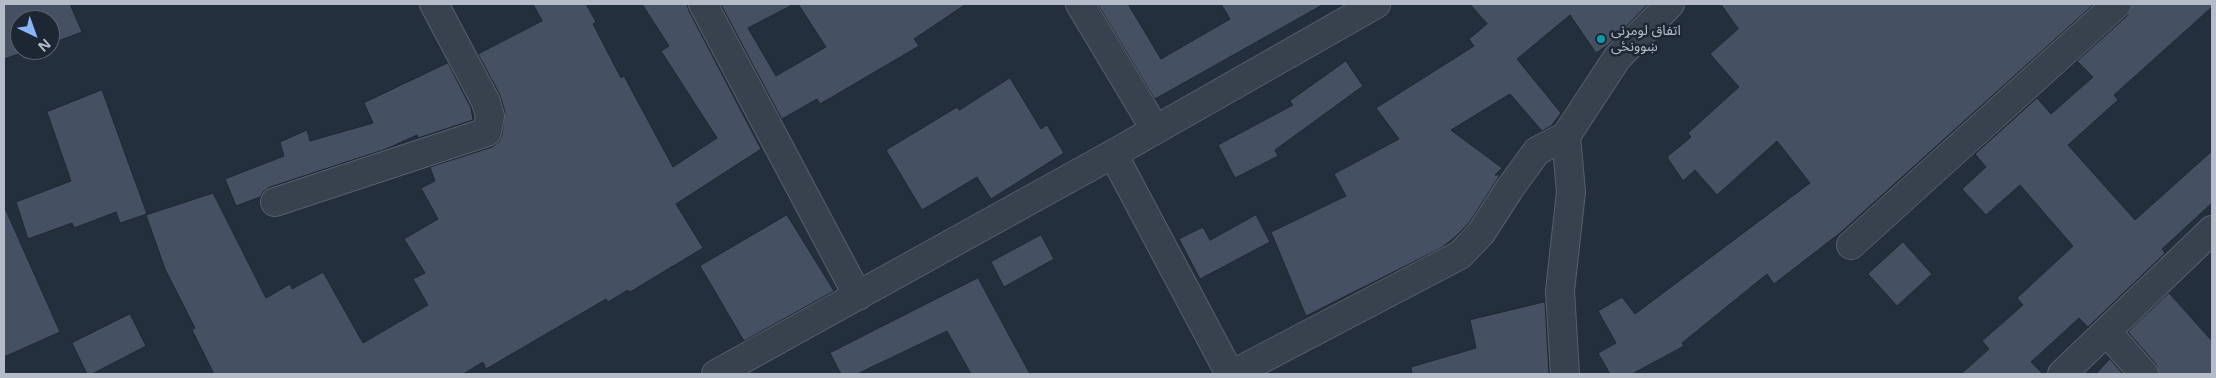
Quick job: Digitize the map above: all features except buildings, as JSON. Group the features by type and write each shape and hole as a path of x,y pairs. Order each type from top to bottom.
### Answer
{"street":[{"path":"275,202 487,132 490,116 486,102 434,4"},
{"path":"703,4 858,296"},
{"path":"1080,4 1155,129"},
{"path":"716,374 1113,154 1376,4"},
{"path":"1113,154 1231,374 1460,255 1482,234 1510,188 1537,152 1566,136 1617,58 1670,4"},
{"path":"1851,245 2117,4"},
{"path":"1565,374 1560,291 1572,192 1566,136"},
{"path":"2062,374 2108,332 2212,230"},
{"path":"2108,332 2144,374"}],"place":[{"name":"اتفاق لومړنی ښوونځی","path":"1601,39"}]}
